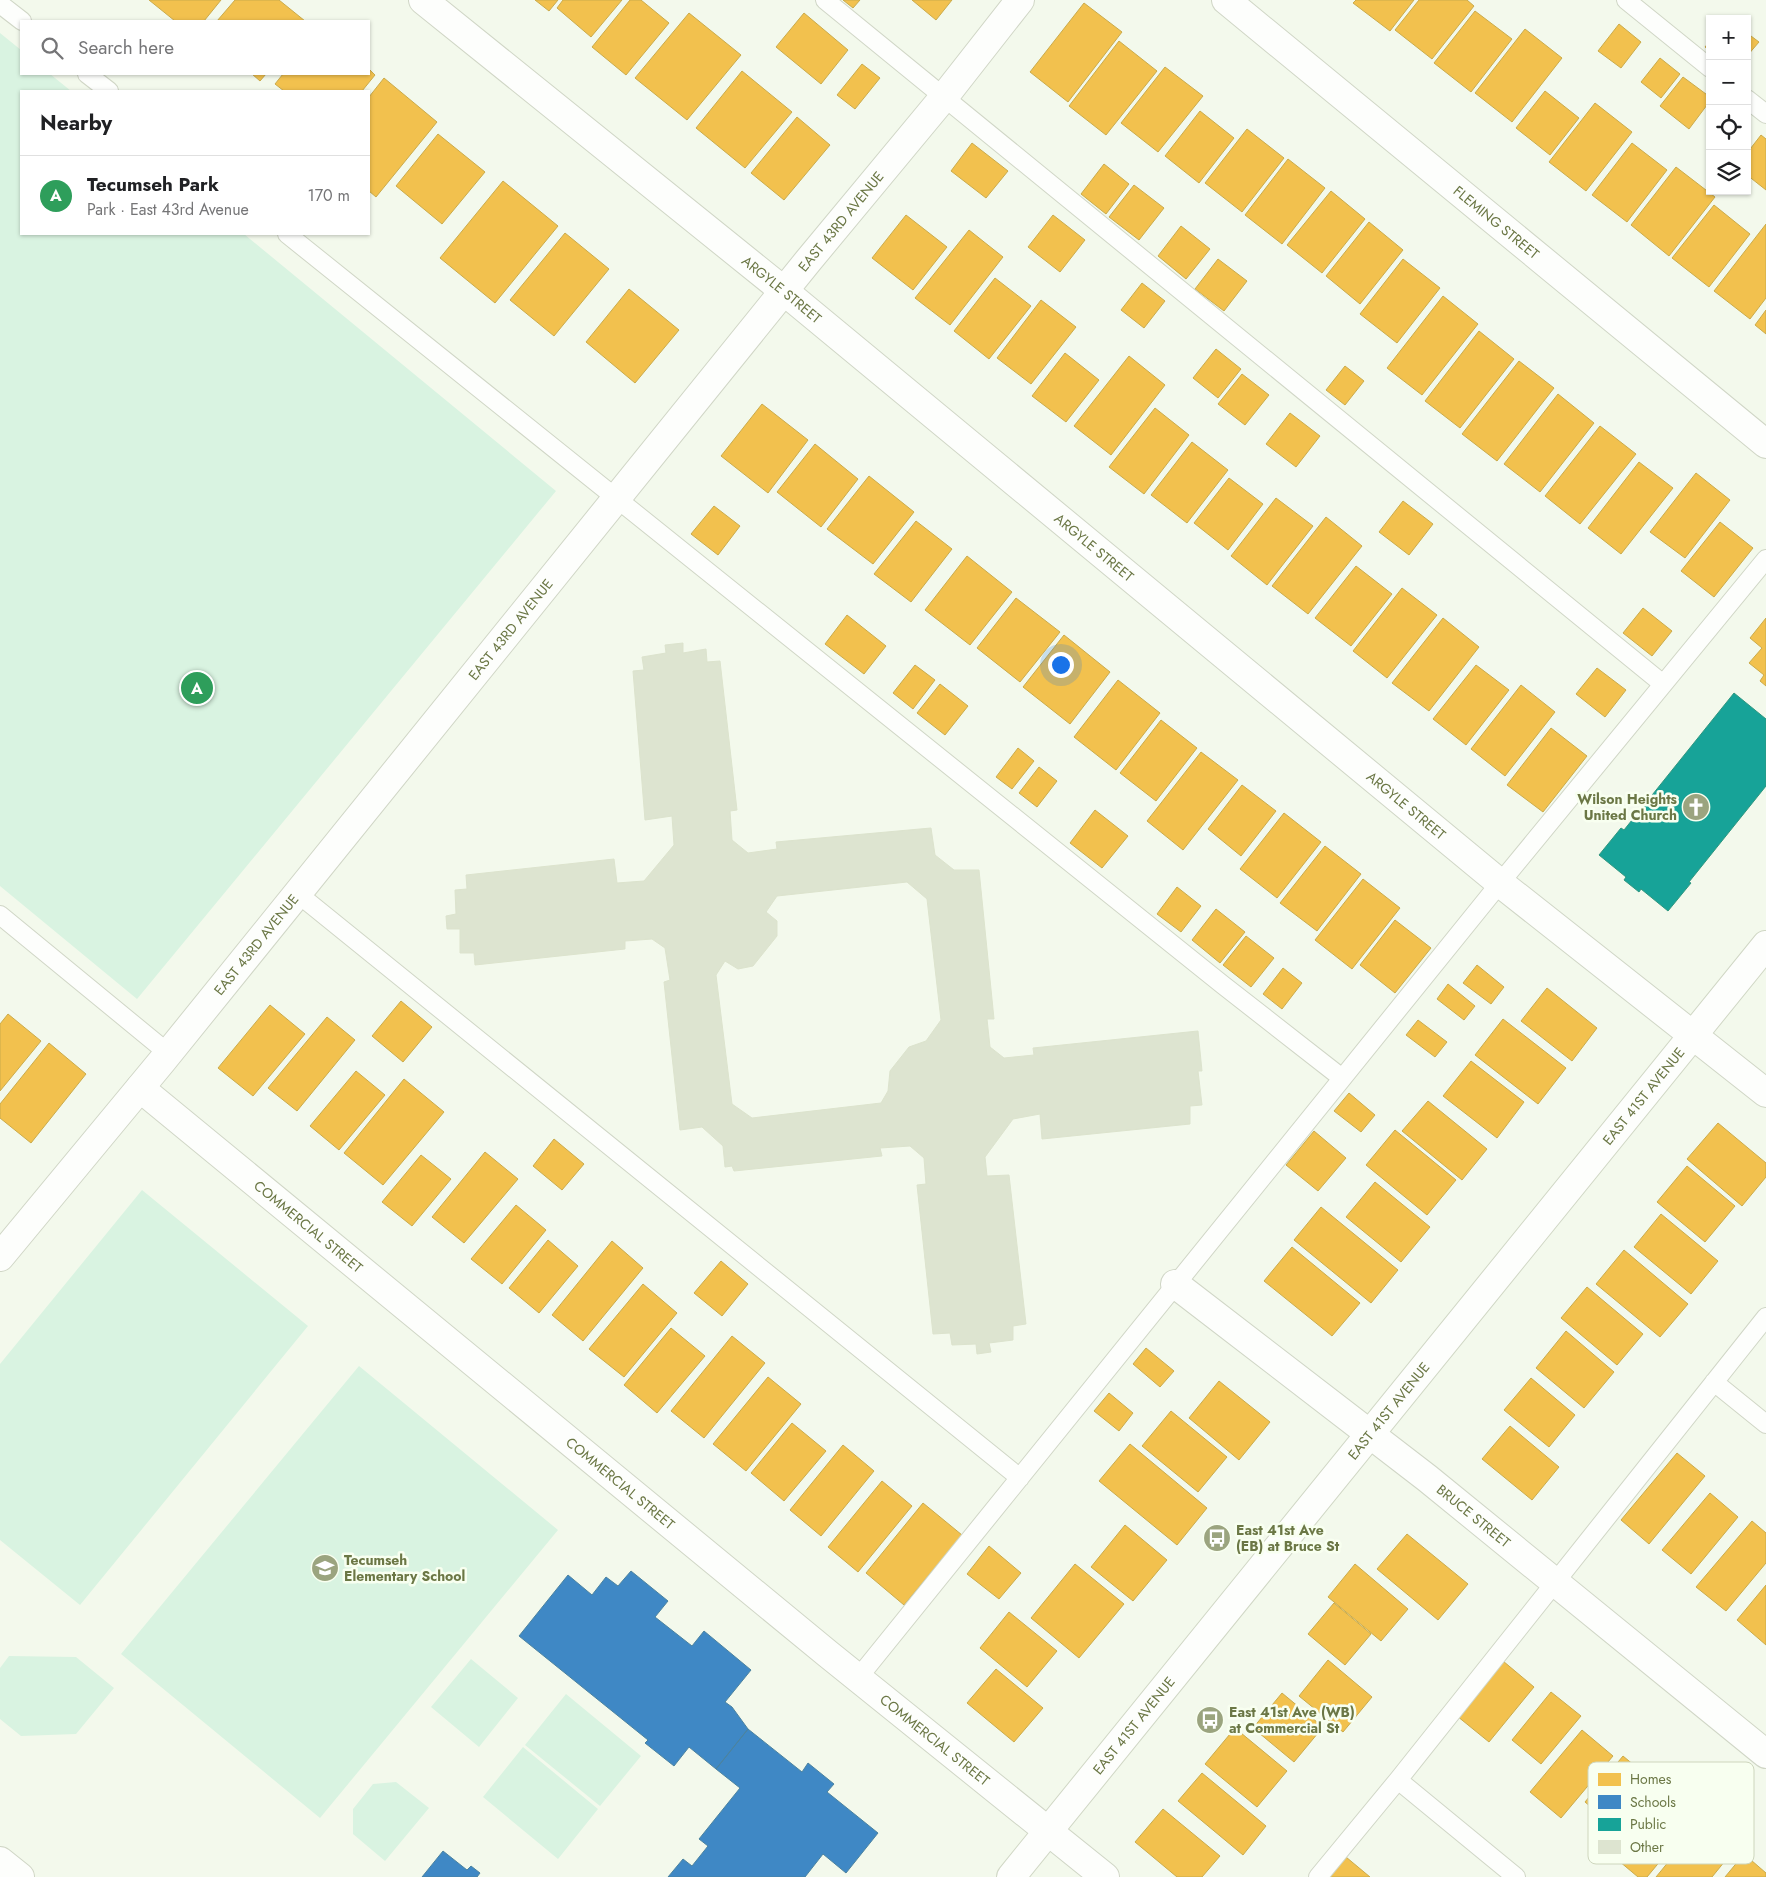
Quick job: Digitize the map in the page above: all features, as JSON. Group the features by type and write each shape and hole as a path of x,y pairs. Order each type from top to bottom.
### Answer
{"street":[{"name":"ARGYLE STREET","path":"423,0 784,291 1500,882 1766,1093"},
{"name":"EAST 43RD AVENUE","path":"0,1258 9,1229 140,1088 784,291 944,97 1020,0"},
{"name":"FLEMING STREET","path":"1226,0 1766,444"},
{"name":"EAST 41ST AVENUE","path":"1011,1877 1766,945"},
{"name":"COMMERCIAL STREET","path":"140,1088 858,1678 1105,1877"},
{"name":"BRUCE STREET","path":"1175,1284 1427,1478 1766,1754"},
{"path":"0,1861 20,1877"}],"lane":[{"path":"825,0 1663,684"},
{"path":"1626,0 1706,65"},
{"path":"0,4 21,20"},
{"path":"88,75 108,90"},
{"path":"1751,102 1766,114"},
{"path":"287,235 1223,985 1342,1078"},
{"path":"858,1678 1500,882 1766,559"},
{"path":"297,893 1020,1478"},
{"path":"0,915 168,1053"},
{"path":"1318,1877 1398,1780 1766,1317"},
{"path":"1714,1382 1766,1424"},
{"path":"1398,1780 1516,1877"}],"green space":[{"path":"0,33 20,49 20,75 51,75 70,90 20,90 20,235 245,235 556,491 137,999 0,886"},
{"path":"142,1190 308,1326 80,1605 0,1540 0,1364"},
{"path":"359,1366 558,1530 320,1818 121,1654"},
{"path":"9,1656 76,1657 114,1688 76,1734 21,1736 0,1719 0,1668"},
{"path":"471,1659 518,1698 479,1747 431,1707"},
{"path":"566,1694 641,1756 600,1806 525,1745"},
{"path":"523,1747 598,1809 558,1859 483,1797"},
{"path":"396,1782 429,1808 385,1861 353,1834 353,1809 373,1784"}],"building: Homes":[{"path":"149,0 221,0 205,20 174,20"},
{"path":"235,0 279,0 304,20 218,20"},
{"path":"535,0 558,0 549,11"},
{"path":"563,0 622,0 591,37 557,8"},
{"path":"630,0 641,0 669,23 626,75 592,47"},
{"path":"843,0 860,0 853,8"},
{"path":"912,0 952,0 936,20"},
{"path":"1356,0 1414,0 1390,31 1353,3"},
{"path":"1419,0 1467,0 1474,6 1432,59 1395,30"},
{"path":"1084,3 1122,32 1068,102 1030,72"},
{"path":"1475,11 1512,39 1471,92 1434,63"},
{"path":"689,13 741,55 687,120 635,78"},
{"path":"804,13 848,50 821,84 776,47"},
{"path":"1619,24 1641,42 1621,68 1598,51"},
{"path":"1525,29 1562,58 1512,122 1475,93"},
{"path":"1751,36 1759,42 1751,51"},
{"path":"1119,41 1157,71 1106,135 1069,106"},
{"path":"1660,58 1680,74 1661,98 1641,82"},
{"path":"862,64 880,78 855,109 837,95"},
{"path":"1165,67 1203,96 1158,152 1121,123"},
{"path":"370,70 375,75 363,90 283,90 275,84 282,75 370,75"},
{"path":"742,71 792,112 745,168 696,128"},
{"path":"253,75 265,75 260,81"},
{"path":"1683,77 1706,94 1706,106 1689,129 1660,106"},
{"path":"384,78 437,122 376,197 370,192 370,96"},
{"path":"1545,91 1579,118 1550,155 1516,128"},
{"path":"1595,103 1632,132 1586,191 1549,162"},
{"path":"1200,111 1234,138 1199,183 1165,156"},
{"path":"797,117 830,145 784,200 751,173"},
{"path":"1247,129 1284,158 1242,212 1205,183"},
{"path":"438,134 485,172 442,224 396,186"},
{"path":"1761,135 1766,139 1766,190 1751,178 1751,148"},
{"path":"972,143 1008,171 986,198 951,171"},
{"path":"1632,143 1667,170 1627,222 1592,195"},
{"path":"1288,159 1325,188 1282,244 1245,215"},
{"path":"1104,164 1129,184 1106,214 1081,194"},
{"path":"1676,167 1706,190 1706,195 1715,197 1669,256 1631,225"},
{"path":"503,181 558,226 495,303 440,258"},
{"path":"1134,185 1164,208 1139,240 1109,217"},
{"path":"1331,191 1365,219 1322,273 1287,245"},
{"path":"1714,205 1750,234 1709,287 1672,258"},
{"path":"906,215 947,247 913,290 872,258"},
{"path":"1053,215 1085,240 1060,272 1028,247"},
{"path":"1369,222 1403,250 1360,304 1326,276"},
{"path":"1766,224 1766,298 1750,319 1714,291"},
{"path":"1181,226 1210,249 1186,279 1158,256"},
{"path":"969,230 1003,257 950,325 915,298"},
{"path":"565,233 609,269 554,336 510,300"},
{"path":"1218,259 1247,281 1224,311 1195,289"},
{"path":"1403,259 1440,288 1397,343 1360,314"},
{"path":"995,278 1031,306 989,359 954,331"},
{"path":"1142,283 1165,301 1144,328 1121,310"},
{"path":"629,289 679,330 635,383 586,342"},
{"path":"1443,296 1478,324 1422,395 1387,368"},
{"path":"1041,300 1076,327 1031,384 997,358"},
{"path":"1766,310 1766,334 1755,325"},
{"path":"1479,331 1514,359 1460,428 1425,401"},
{"path":"1216,349 1241,369 1218,398 1193,378"},
{"path":"1065,353 1099,380 1066,422 1032,396"},
{"path":"1129,356 1165,385 1111,455 1074,426"},
{"path":"1519,361 1554,388 1497,461 1462,434"},
{"path":"1345,366 1364,381 1345,405 1326,390"},
{"path":"1242,374 1269,395 1245,425 1218,404"},
{"path":"1558,394 1594,423 1540,492 1504,464"},
{"path":"762,404 808,440 768,493 721,456"},
{"path":"1155,408 1189,435 1144,494 1109,467"},
{"path":"1290,413 1320,436 1296,467 1266,444"},
{"path":"1600,426 1636,454 1580,524 1545,496"},
{"path":"1192,442 1228,470 1187,523 1151,495"},
{"path":"815,444 858,479 821,527 777,492"},
{"path":"1639,462 1673,488 1621,554 1588,528"},
{"path":"1696,473 1730,500 1685,558 1650,532"},
{"path":"869,476 914,512 873,564 827,529"},
{"path":"1229,478 1263,504 1228,550 1194,523"},
{"path":"1276,498 1313,526 1267,585 1231,556"},
{"path":"1403,501 1433,524 1409,555 1379,532"},
{"path":"714,506 740,526 718,555 691,534"},
{"path":"1326,517 1362,546 1308,614 1272,586"},
{"path":"916,521 952,549 911,602 874,574"},
{"path":"1720,522 1753,548 1714,597 1681,571"},
{"path":"967,556 1012,592 970,645 925,610"},
{"path":"1356,566 1392,594 1351,646 1315,618"},
{"path":"1402,588 1437,615 1387,678 1353,651"},
{"path":"1016,598 1060,632 1020,682 977,648"},
{"path":"1643,608 1672,631 1652,656 1623,633"},
{"path":"847,615 886,646 864,674 825,644"},
{"path":"1443,618 1479,647 1429,711 1392,683"},
{"path":"1766,618 1766,686 1760,681 1764,675 1749,663 1762,648 1750,638"},
{"path":"1064,635 1110,672 1070,724 1023,687"},
{"path":"915,665 935,680 913,709 893,693"},
{"path":"1476,665 1509,690 1466,745 1433,719"},
{"path":"1597,668 1626,690 1605,717 1576,694"},
{"path":"1118,680 1160,713 1116,770 1074,737"},
{"path":"940,684 968,706 945,735 917,713"},
{"path":"1521,685 1555,712 1505,776 1471,749"},
{"path":"1161,720 1197,748 1156,801 1120,773"},
{"path":"1551,728 1587,756 1543,812 1507,785"},
{"path":"1018,748 1034,761 1012,789 996,777"},
{"path":"1201,752 1238,780 1183,850 1147,821"},
{"path":"1039,767 1057,781 1037,807 1019,793"},
{"path":"1242,785 1276,811 1241,856 1208,829"},
{"path":"1095,810 1128,836 1102,868 1070,843"},
{"path":"1284,813 1321,842 1277,898 1240,869"},
{"path":"1325,846 1361,874 1317,931 1280,903"},
{"path":"1363,879 1400,908 1352,969 1315,940"},
{"path":"1177,887 1201,906 1181,932 1157,914"},
{"path":"1216,909 1245,932 1220,963 1192,940"},
{"path":"1395,920 1431,948 1395,993 1360,965"},
{"path":"1246,936 1274,958 1251,987 1223,965"},
{"path":"1477,965 1504,987 1491,1004 1463,983"},
{"path":"1283,968 1302,983 1282,1009 1263,994"},
{"path":"1448,984 1475,1006 1464,1020 1437,999"},
{"path":"1547,988 1597,1028 1572,1061 1521,1021"},
{"path":"401,1001 432,1027 403,1062 372,1036"},
{"path":"270,1005 305,1034 253,1096 218,1068"},
{"path":"8,1014 41,1041 0,1091 0,1024"},
{"path":"327,1017 355,1040 297,1111 268,1088"},
{"path":"1503,1019 1566,1068 1538,1104 1475,1055"},
{"path":"1418,1020 1447,1042 1435,1057 1406,1035"},
{"path":"49,1043 86,1074 31,1143 0,1118 0,1104"},
{"path":"1471,1061 1524,1102 1497,1138 1443,1096"},
{"path":"356,1071 385,1095 339,1150 310,1126"},
{"path":"404,1079 444,1112 383,1185 344,1153"},
{"path":"1349,1093 1375,1115 1361,1132 1334,1111"},
{"path":"1428,1101 1487,1149 1462,1180 1402,1131"},
{"path":"1718,1123 1766,1163 1766,1177 1742,1206 1687,1159"},
{"path":"1395,1130 1456,1180 1427,1215 1366,1165"},
{"path":"1314,1131 1346,1158 1318,1191 1286,1165"},
{"path":"554,1139 584,1164 562,1190 533,1166"},
{"path":"485,1152 518,1179 464,1243 432,1217"},
{"path":"421,1155 451,1179 412,1226 382,1202"},
{"path":"1687,1166 1735,1206 1705,1242 1657,1202"},
{"path":"1375,1182 1430,1227 1401,1262 1346,1217"},
{"path":"516,1205 546,1230 502,1284 471,1259"},
{"path":"1321,1207 1398,1270 1371,1303 1294,1240"},
{"path":"1661,1214 1718,1261 1691,1294 1634,1247"},
{"path":"548,1240 578,1266 539,1313 509,1288"},
{"path":"612,1241 643,1268 583,1341 552,1315"},
{"path":"1292,1247 1360,1303 1332,1336 1264,1281"},
{"path":"1624,1250 1688,1304 1660,1337 1596,1284"},
{"path":"721,1261 748,1284 722,1316 694,1293"},
{"path":"643,1284 677,1313 624,1377 589,1349"},
{"path":"1587,1287 1643,1334 1617,1365 1561,1318"},
{"path":"671,1328 705,1356 657,1413 624,1385"},
{"path":"1566,1331 1614,1372 1584,1408 1536,1368"},
{"path":"732,1336 765,1363 704,1438 671,1411"},
{"path":"1146,1348 1174,1371 1160,1387 1133,1364"},
{"path":"768,1377 801,1404 746,1471 713,1444"},
{"path":"1531,1378 1575,1415 1549,1447 1504,1410"},
{"path":"1219,1381 1270,1422 1239,1460 1189,1418"},
{"path":"1109,1393 1133,1413 1119,1431 1094,1411"},
{"path":"1171,1411 1227,1457 1198,1492 1142,1446"},
{"path":"792,1423 826,1451 784,1501 751,1473"},
{"path":"1510,1426 1559,1467 1532,1500 1482,1459"},
{"path":"1130,1444 1207,1508 1177,1545 1099,1481"},
{"path":"843,1445 874,1471 821,1536 790,1510"},
{"path":"1677,1453 1705,1476 1649,1544 1621,1520"},
{"path":"882,1481 912,1506 858,1572 828,1547"},
{"path":"1710,1493 1738,1517 1691,1574 1662,1550"},
{"path":"923,1503 962,1535 904,1605 866,1573"},
{"path":"1752,1521 1766,1533 1766,1563 1726,1611 1696,1587"},
{"path":"1125,1525 1167,1560 1133,1601 1091,1567"},
{"path":"1407,1534 1468,1584 1438,1620 1377,1569"},
{"path":"989,1546 1021,1573 999,1599 967,1574"},
{"path":"1075,1564 1124,1604 1079,1658 1031,1618"},
{"path":"1355,1564 1408,1609 1381,1641 1328,1597"},
{"path":"1766,1585 1766,1645 1737,1620"},
{"path":"1334,1603 1371,1634 1345,1665 1308,1634"},
{"path":"1009,1612 1057,1651 1027,1687 980,1648"},
{"path":"1328,1660 1372,1697 1343,1732 1299,1696"},
{"path":"1503,1661 1534,1687 1489,1742 1457,1716"},
{"path":"996,1669 1043,1708 1014,1742 967,1703"},
{"path":"1551,1692 1581,1716 1541,1764 1512,1740"},
{"path":"1282,1693 1323,1727 1294,1762 1253,1728"},
{"path":"1235,1728 1287,1771 1257,1807 1205,1764"},
{"path":"1582,1730 1613,1756 1608,1762 1588,1762 1588,1786 1561,1818 1530,1792"},
{"path":"1623,1756 1630,1762 1618,1762"},
{"path":"1202,1773 1266,1826 1243,1855 1178,1801"},
{"path":"1163,1809 1220,1856 1202,1877 1177,1877 1135,1842"},
{"path":"1346,1857 1370,1877 1329,1877"},
{"path":"1754,1863 1766,1873 1766,1877 1725,1877 1736,1864"},
{"path":"1623,1864 1658,1864 1647,1877 1638,1877"},
{"path":"1667,1864 1723,1864 1712,1877 1656,1877"}],"building: Schools":[{"path":"631,1571 668,1601 655,1617 692,1646 704,1631 751,1670 725,1702 732,1707 748,1729 716,1769 689,1747 674,1766 645,1743 648,1740 519,1636 568,1575 592,1595 606,1577 618,1586"},
{"path":"748,1729 802,1772 808,1763 834,1784 827,1792 878,1833 846,1873 823,1854 805,1877 668,1877 683,1859 692,1866 708,1846 699,1839 740,1788 716,1769"},
{"path":"443,1851 467,1870 471,1866 480,1873 477,1877 422,1877"}],"building: Public":[{"name":"Wilson Heights United Church","path":"1734,693 1766,719 1766,786 1668,911 1641,889 1639,892 1624,880 1626,877 1599,855 1621,828 1624,830"}],"building: Other":[{"path":"683,643 683,653 706,649 707,662 720,661 737,810 730,811 732,840 748,853 777,849 776,842 931,828 935,855 954,870 979,870 994,1019 987,1019 990,1047 1004,1058 1034,1055 1033,1048 1198,1031 1202,1071 1198,1071 1202,1105 1190,1106 1190,1124 1042,1139 1040,1114 1013,1119 985,1157 987,1176 1009,1175 1026,1324 1013,1326 1013,1340 989,1343 991,1352 977,1354 976,1344 952,1345 950,1333 933,1334 917,1185 926,1184 924,1158 910,1146 880,1148 882,1156 734,1171 732,1166 725,1167 723,1146 702,1127 680,1130 664,982 670,980 665,948 652,939 625,941 625,949 475,965 474,953 460,953 460,929 447,929 446,916 456,914 455,890 467,889 466,875 614,859 617,883 644,881 674,845 672,816 645,820 633,671 644,670 642,657 666,653 665,645","holes":["907,882 927,899 941,1020 926,1041 909,1047 890,1071 888,1091 881,1103 752,1118 732,1104 716,975 725,961 738,969 753,966 777,936 777,921 766,912 777,896"]}],"place":[{"name":"Tecumseh Park","path":"197,688"},
{"name":"Wilson Heights United Church","path":"1696,807"},
{"name":"East 41st Ave (EB) at Bruce St","path":"1217,1538"},
{"name":"Tecumseh Elementary School","path":"325,1568"},
{"name":"East 41st Ave (WB) at Commercial St","path":"1210,1720"}]}
